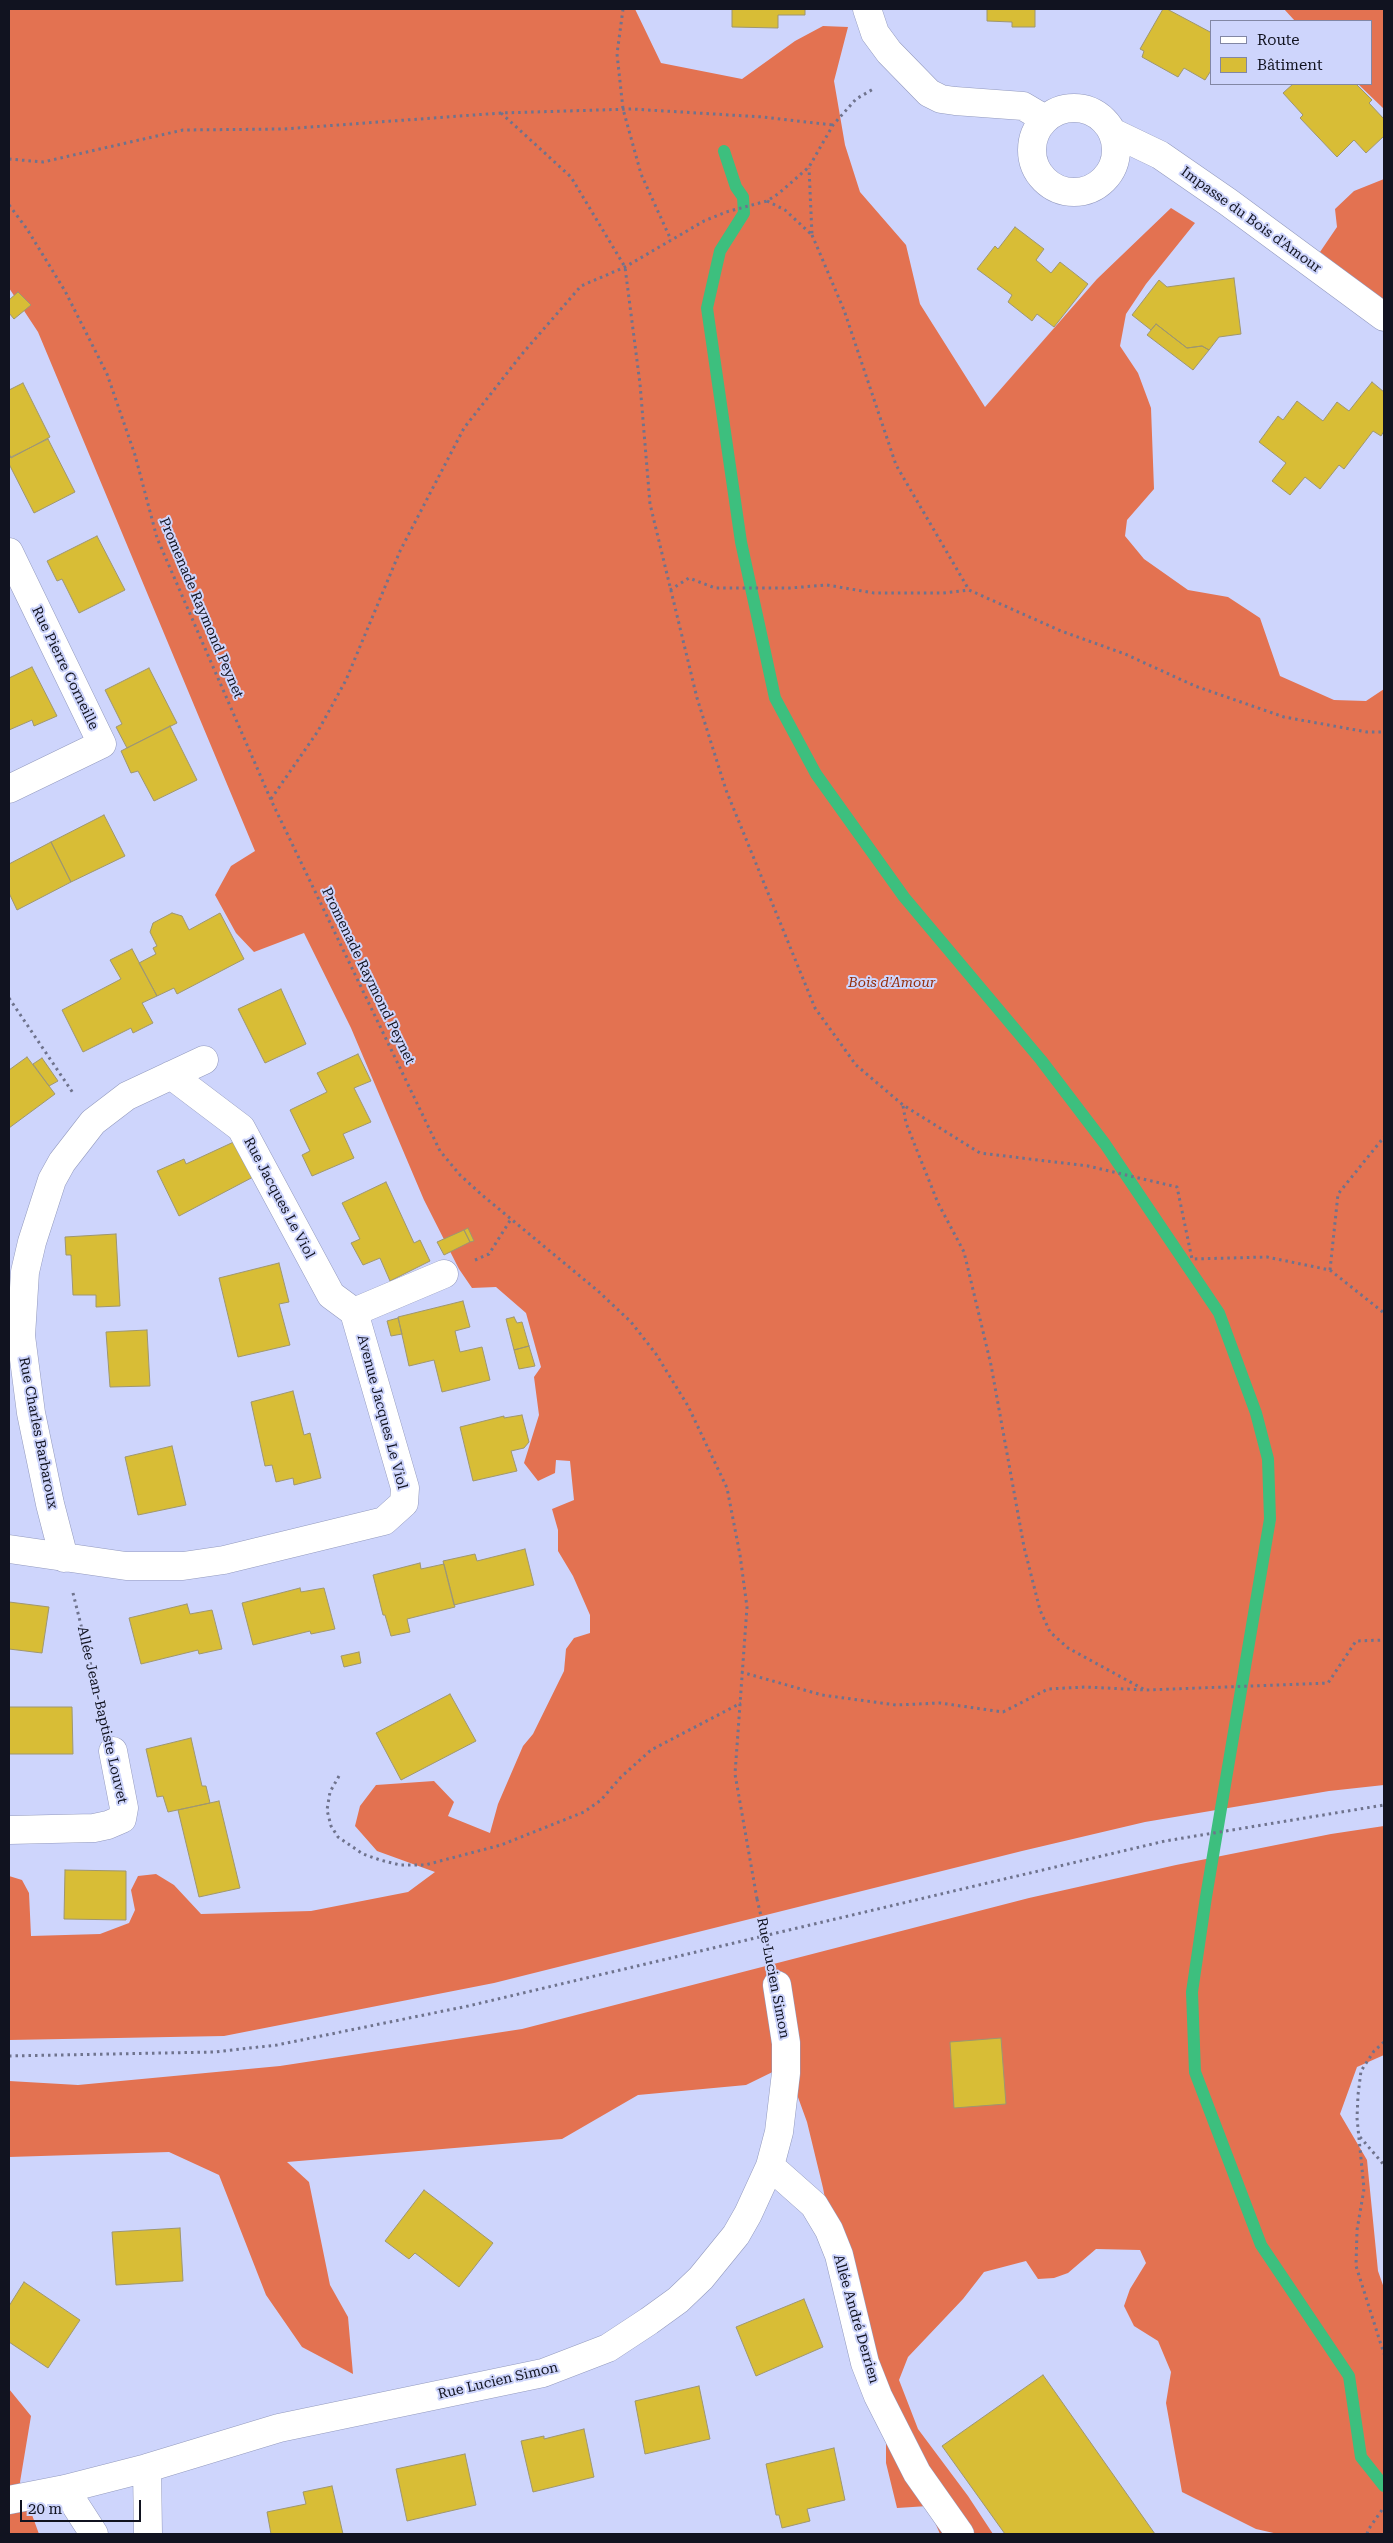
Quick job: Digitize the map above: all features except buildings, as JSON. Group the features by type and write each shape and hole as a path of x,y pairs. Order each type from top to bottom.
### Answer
{"street":[{"path":"867,9 875,33 889,52 917,83 941,99 1022,106 1045,119 1036,130 1032,155 1036,168 1043,179 1066,192 1093,188 1111,170 1116,158 1116,144 1112,132"},
{"name":"Impasse du Bois d'Amour","path":"1045,119 1056,111 1068,108 1081,108 1094,112 1105,120 1112,132 1160,155 1228,202 1384,317"},
{"name":"Rue Pierre Corneille","path":"9,552 102,744 9,789"},
{"name":"Rue Charles Barbaroux","path":"64,1558 50,1504 30,1405 21,1336 21,1310 32,1242 52,1180 62,1162 93,1122 127,1096 204,1060"},
{"name":"Rue Jacques Le Viol","path":"171,1075 242,1128 331,1294 354,1312"},
{"path":"354,1312 444,1274"},
{"name":"Avenue Jacques Le Viol","path":"9,1550 126,1566 183,1566 224,1560 367,1527 384,1521 404,1503 405,1488 354,1312"},
{"name":"Allée Jean-Baptiste Louvet","path":"9,1830 94,1828 108,1826 122,1819 124,1808 113,1751"},
{"name":"Rue Lucien Simon","path":"9,2500 65,2489 147,2468 279,2428 543,2373 608,2348 678,2300 701,2278 736,2235 748,2214 770,2166 779,2132 786,2073 786,2043 777,1985"},
{"name":"Allée André Derrien","path":"770,2166 814,2206 829,2230 838,2254 865,2363 878,2396 917,2473 960,2534"},
{"path":"147,2468 148,2534"},
{"path":"65,2489 94,2534"}],"path":[{"path":"623,9 616,54 623,109 642,174 671,240"},
{"path":"271,800 318,731 346,680 400,551 464,428 522,354 581,286 625,267 704,221 767,201 809,168 833,125 856,99 876,88 917,83"},
{"path":"9,159 43,162 183,130 284,129 501,113 623,109 763,117 833,125"},
{"path":"501,113 571,177 625,267 640,384 650,504 697,698 726,790 815,1008 856,1065 903,1105 980,1153 1088,1166 1177,1187 1192,1259 1267,1257 1330,1270 1384,1313"},
{"path":"809,168 812,235 844,310 896,465 970,590"},
{"path":"767,201 785,210 812,235"},
{"name":"Promenade Raymond Peynet","path":"9,205 27,228 65,291 107,374 134,456 157,538 271,800 440,1151 460,1175 511,1220 598,1290 631,1322 656,1354 688,1406 727,1488 733,1516 746,1607 741,1672 741,1702"},
{"path":"670,590 689,578 716,588 790,588 827,585 874,593 943,593 970,590 1061,631 1125,654 1195,686 1275,714 1367,732 1384,732"},
{"path":"9,998 93,1122"},
{"path":"903,1105 906,1123 938,1203 964,1252 993,1374 1024,1547 1040,1610 1050,1632 1068,1648 1146,1690"},
{"path":"1330,1270 1338,1194 1384,1137"},
{"path":"444,1274 489,1254 511,1220"},
{"name":"Allée Jean-Baptiste Louvet","path":"64,1558 113,1751"},
{"path":"741,1672 822,1695 896,1705 940,1703 1003,1712 1048,1689 1086,1687 1146,1690 1328,1683 1356,1641 1384,1640"},
{"path":"339,1776 330,1792 327,1810 331,1826 338,1836 363,1854 380,1860 400,1865 425,1864 501,1846 584,1812 601,1800 621,1777 651,1750 741,1702"},
{"name":"Rue Lucien Simon","path":"741,1702 735,1774 757,1898 777,1985"},
{"path":"9,2056 214,2052 295,2042 468,2006 1183,1838 1384,1805"},
{"path":"1384,2042 1374,2050 1362,2071 1358,2096 1359,2136 1364,2189 1358,2230 1356,2266 1384,2354"},
{"path":"1359,2136 1384,2165"},
{"path":"1367,2534 1384,2507"}],"green space":[{"name":"Bois d'Amour","path":"9,9 635,9 661,63 742,79 795,41 823,26 848,27 834,81 845,145 860,192 906,245 920,304 985,407 1097,279 1171,208 1195,223 1146,284 1126,314 1120,346 1138,373 1151,408 1154,489 1127,520 1125,536 1144,559 1188,590 1228,597 1260,618 1280,676 1334,700 1366,701 1384,689 1384,1785 1329,1791 1145,1822 494,1983 224,2036 9,2040 9,1876 22,1880 29,1893 31,1936 100,1934 129,1923 135,1910 131,1890 138,1876 156,1874 174,1885 201,1914 311,1911 408,1892 435,1872 377,1851 355,1826 360,1806 376,1785 434,1781 454,1802 448,1816 490,1833 498,1804 523,1746 533,1734 564,1671 566,1649 574,1638 590,1633 590,1615 573,1576 558,1551 558,1530 552,1509 574,1500 570,1461 556,1460 555,1473 538,1481 524,1463 539,1415 534,1377 541,1367 526,1313 496,1287 472,1288 459,1269 424,1200 351,1028 304,933 254,952 236,933 215,895 231,866 255,851 38,332 9,288"},
{"path":"1284,9 1384,9 1384,109 1359,85 1373,85 1373,20 1294,20"},
{"path":"1384,179 1384,304 1320,252 1337,227 1335,209 1354,191"},
{"path":"1384,1826 1384,2055 1357,2067 1340,2114 1367,2160 1378,2271 1384,2288 1384,2534 1278,2534 1256,2529 1182,2492 1166,2403 1171,2372 1158,2341 1134,2326 1124,2306 1130,2289 1146,2263 1140,2250 1096,2249 1068,2273 1054,2278 1038,2279 1026,2261 984,2272 963,2299 908,2357 899,2380 918,2429 968,2496 993,2534 940,2534 928,2506 897,2508 886,2463 886,2436 858,2366 823,2188 807,2122 795,2089 795,2061 746,2085 638,2095 562,2139 287,2162 309,2182 330,2285 348,2317 353,2374 302,2347 266,2295 219,2175 169,2152 9,2157 9,2081 78,2085 280,2066 522,2029 1029,1898 1176,1865 1331,1834"},
{"path":"9,2389 31,2416 20,2482 39,2534 9,2534"}],"waterway":[{"path":"724,151 736,187 743,197 744,213 720,251 707,308 741,542 775,698 816,774 904,897 1041,1060 1105,1144 1219,1313 1256,1413 1268,1459 1270,1519 1206,1897 1192,1992 1195,2072 1261,2245 1349,2376 1361,2457 1384,2486"}]}
